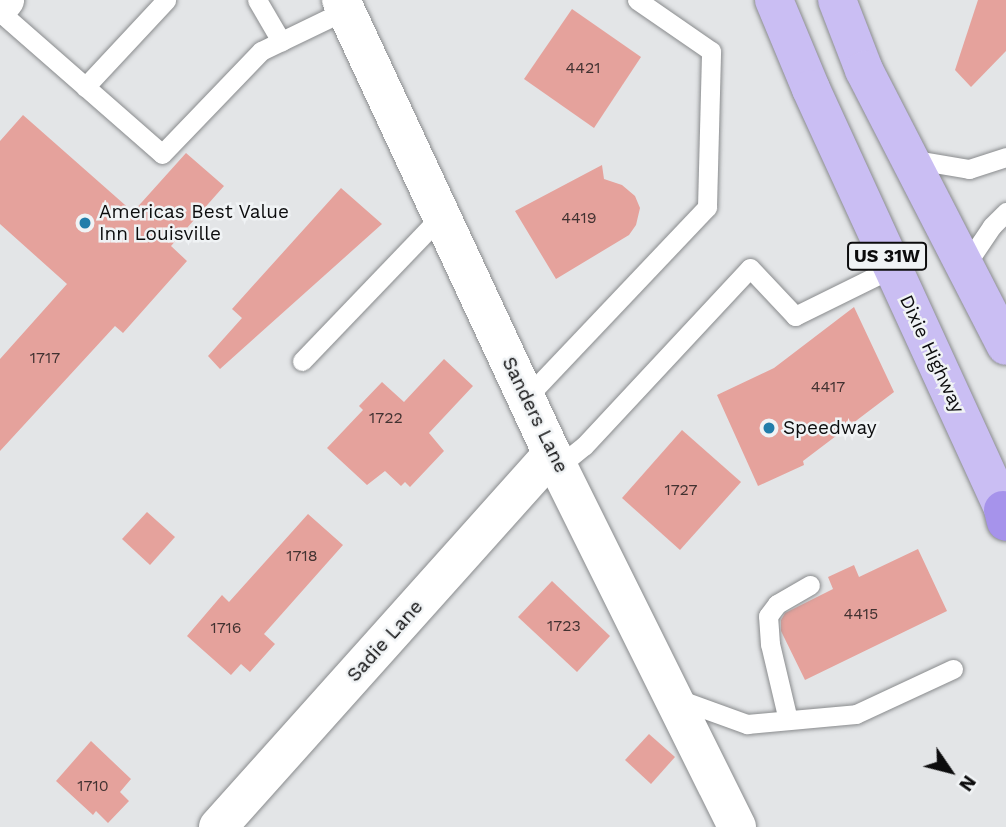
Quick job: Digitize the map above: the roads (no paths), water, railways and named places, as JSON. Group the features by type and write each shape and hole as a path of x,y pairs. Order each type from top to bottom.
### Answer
{"main road":[{"name":"Dixie Highway","path":"774,0 1005,516"},
{"name":"US 31W","path":"837,0 864,70 1006,346"}],"street":[{"path":"0,6 5,0"},
{"name":"Sanders Lane","path":"353,3 441,216 556,460 737,827"},
{"name":"Sadie Lane","path":"218,827 556,460"}],"lane":[{"path":"85,87 166,0"},
{"path":"257,0 282,41"},
{"path":"526,398 707,207 711,51 638,0"},
{"path":"0,12 162,154 261,51 353,3"},
{"path":"910,159 969,169 1006,157"},
{"path":"965,266 992,226 1006,212"},
{"path":"302,361 441,216"},
{"path":"556,460 584,446 750,268 796,316 892,268"},
{"path":"788,720 770,644 768,617 777,604 810,585"},
{"path":"674,698 747,724 856,714 953,668"}],"place":[{"name":"Americas Best Value Inn Louisville","path":"85,223"},
{"name":"Speedway","path":"769,428"}]}
